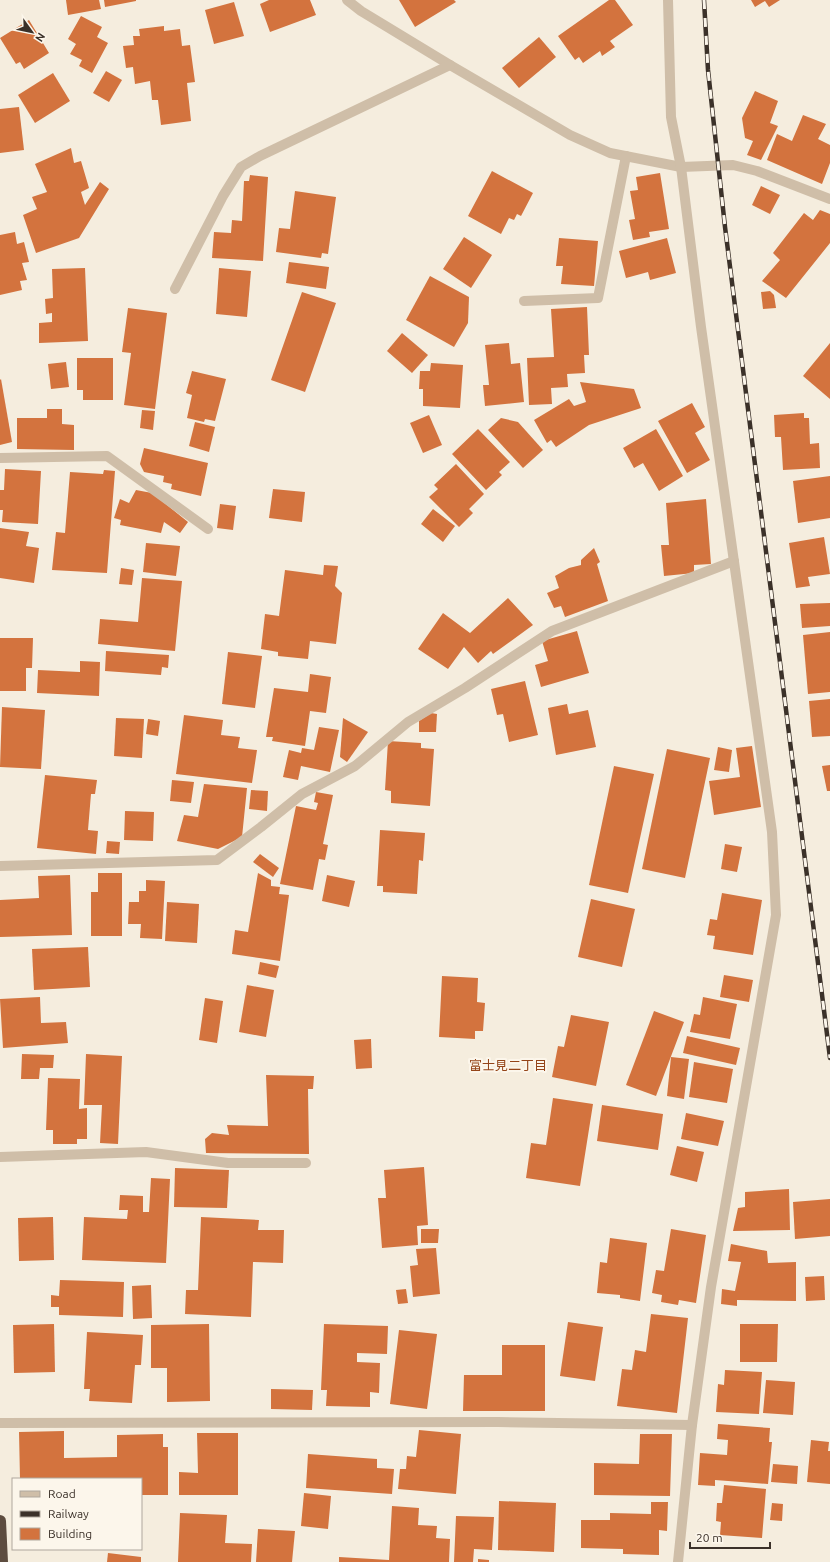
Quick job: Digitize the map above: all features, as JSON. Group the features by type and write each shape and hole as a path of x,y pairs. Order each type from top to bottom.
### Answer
{"highway":[{"path":"0,1521 2,1562"}],"street":[{"path":"347,0 361,11 450,65 570,135 610,153 681,167 733,165 830,198"},
{"path":"668,0 671,117 681,167 701,328 772,832 776,915 711,1287 692,1425 678,1562"},
{"path":"175,289 223,196 241,167 260,156 450,65"},
{"path":"524,301 598,298 626,156"},
{"path":"0,458 107,456 208,529"},
{"path":"0,866 217,860 302,794 355,766 408,722 465,688 552,631 734,561"},
{"path":"0,1157 146,1152 228,1163 306,1163"},
{"path":"0,1423 498,1422 692,1425"}],"building":[{"path":"66,0 99,0 101,9 68,15"},
{"path":"104,0 136,0 136,1 105,7"},
{"path":"269,0 310,0 316,15 270,32 260,4"},
{"path":"399,0 454,0 456,2 415,27"},
{"path":"609,0 615,0 633,25 610,41 615,47 602,56 600,51 583,63 579,57 575,60 558,36"},
{"path":"751,0 780,0 769,7 765,1 755,7"},
{"path":"234,2 244,36 214,44 205,10"},
{"path":"81,16 102,27 97,37 108,43 92,73 79,66 82,60 70,54 76,44 68,39"},
{"path":"29,20 49,53 24,69 20,62 16,64 0,38"},
{"path":"164,26 164,31 180,29 182,46 190,45 195,82 187,83 191,121 161,125 158,100 152,100 150,81 135,84 133,67 126,68 123,46 134,45 133,36 140,36 139,29"},
{"path":"539,37 556,57 519,88 502,68"},
{"path":"106,71 122,80 109,102 93,93"},
{"path":"53,73 70,101 35,123 18,95"},
{"path":"755,91 778,101 770,123 778,126 761,160 747,155 753,141 745,138 742,118"},
{"path":"19,107 24,150 0,153 0,109"},
{"path":"803,115 826,124 818,139 830,145 830,163 822,184 767,160 777,134 792,141"},
{"path":"71,148 74,163 81,161 89,188 81,192 85,205 100,182 109,189 79,238 36,253 23,215 37,209 32,197 47,192 35,164"},
{"path":"492,171 533,193 521,216 517,214 514,220 509,218 501,234 468,216"},
{"path":"660,173 669,229 649,232 650,237 633,240 629,220 635,219 630,191 638,190 636,177"},
{"path":"250,175 268,177 263,261 212,258 214,232 231,233 232,220 242,221 244,181 249,181"},
{"path":"761,186 780,195 770,214 752,205"},
{"path":"295,191 336,197 328,254 322,253 321,258 276,252 279,228 290,229"},
{"path":"820,210 830,214 830,243 786,298 762,281 780,260 773,253 804,213 813,220"},
{"path":"15,232 17,244 24,242 29,262 22,263 27,280 20,281 22,290 0,295 0,235"},
{"path":"464,237 492,255 471,288 443,269"},
{"path":"559,238 598,241 594,286 561,284 563,266 556,266"},
{"path":"667,238 676,273 650,280 648,272 626,278 619,251"},
{"path":"289,262 329,267 326,289 286,283"},
{"path":"85,268 88,341 39,343 39,323 52,322 52,313 46,314 45,299 53,298 52,269"},
{"path":"219,268 251,271 247,317 216,314"},
{"path":"430,276 469,297 468,323 454,347 406,320"},
{"path":"770,291 774,295 776,308 763,309 761,292"},
{"path":"302,292 336,303 305,392 271,380"},
{"path":"587,307 589,355 584,355 585,373 567,374 568,387 551,388 552,404 529,405 527,358 554,357 551,309"},
{"path":"128,308 167,313 155,409 124,405 131,353 122,352"},
{"path":"402,333 428,355 412,373 387,351"},
{"path":"509,343 511,364 520,363 524,402 485,406 483,385 489,385 485,345"},
{"path":"830,343 830,399 803,376"},
{"path":"77,358 113,358 113,400 83,400 83,390 77,390"},
{"path":"66,362 69,387 51,389 48,364"},
{"path":"431,363 463,365 460,408 423,406 423,389 419,389 420,371 430,371"},
{"path":"192,371 226,379 215,421 205,419 204,422 187,418 192,395 186,393"},
{"path":"1,379 12,442 0,445 0,380"},
{"path":"580,382 634,389 641,408 589,425 556,447 551,440 547,443 534,420 569,399 574,406 586,402"},
{"path":"692,403 705,427 695,433 710,460 687,473 658,421"},
{"path":"47,409 62,409 62,424 74,425 74,450 17,449 17,418 47,418"},
{"path":"142,410 155,411 153,430 140,428"},
{"path":"804,413 804,418 809,418 810,444 819,443 820,468 783,470 781,437 775,437 774,415"},
{"path":"429,415 442,445 423,453 410,423"},
{"path":"501,418 518,422 543,450 523,468 488,430"},
{"path":"195,422 215,427 209,452 189,446"},
{"path":"478,429 510,462 499,472 502,475 486,490 452,454"},
{"path":"656,429 683,476 659,491 643,463 634,468 623,448"},
{"path":"144,448 208,463 201,496 171,489 172,484 163,482 164,476 144,472 140,464"},
{"path":"456,464 484,494 469,509 473,513 459,527 429,497 438,489 434,485"},
{"path":"5,469 41,471 38,524 2,522 3,510 0,510 0,490 4,490"},
{"path":"104,470 115,471 107,573 52,570 56,532 65,533 70,472 103,474"},
{"path":"830,476 830,518 798,523 793,481"},
{"path":"273,489 305,492 302,522 269,518"},
{"path":"136,490 152,493 188,522 180,533 164,522 161,533 120,525 121,520 114,518 120,499 129,503"},
{"path":"706,499 711,564 694,565 694,573 664,576 661,545 669,545 666,503"},
{"path":"220,504 236,506 233,530 217,528"},
{"path":"433,509 455,526 443,542 421,524"},
{"path":"0,528 29,532 26,546 39,548 34,583 0,578"},
{"path":"824,537 830,574 808,577 810,586 796,588 789,543"},
{"path":"146,543 180,546 176,576 143,572"},
{"path":"594,548 600,562 597,564 608,601 565,617 561,606 554,608 547,593 559,588 555,576 569,568 581,565 581,560"},
{"path":"324,565 338,566 335,586 342,593 336,644 310,641 308,659 278,656 278,652 261,649 265,614 279,616 285,570 323,575"},
{"path":"121,568 134,570 132,585 119,584"},
{"path":"142,578 182,581 175,651 98,644 100,619 138,622"},
{"path":"508,598 533,625 493,654 491,651 478,663 464,647 448,669 418,649 443,613 470,633"},
{"path":"830,603 830,626 802,628 800,604"},
{"path":"577,631 589,673 541,687 535,665 548,661 542,641"},
{"path":"830,632 830,692 808,694 803,635"},
{"path":"0,638 33,638 32,668 26,668 26,691 0,691"},
{"path":"106,651 169,655 168,668 162,667 161,675 105,671"},
{"path":"228,652 262,656 255,708 222,704"},
{"path":"80,661 100,662 99,696 37,693 38,670 80,672"},
{"path":"310,674 331,677 326,713 310,711 305,746 272,741 273,737 266,737 274,688 308,692"},
{"path":"525,681 538,735 509,742 503,714 497,715 491,689"},
{"path":"830,699 830,736 812,737 809,701"},
{"path":"567,704 569,714 588,710 596,747 556,755 548,708"},
{"path":"2,707 45,710 41,769 0,767"},
{"path":"431,713 437,714 436,732 419,732 419,721"},
{"path":"184,715 223,720 221,735 240,737 238,748 257,750 252,783 176,774"},
{"path":"116,718 144,719 142,758 114,756"},
{"path":"343,718 368,732 347,762 340,757"},
{"path":"148,719 160,721 158,736 146,734"},
{"path":"319,727 339,730 330,772 301,766 298,780 283,777 289,750 301,753 302,748 314,750"},
{"path":"388,741 421,743 421,748 434,749 430,806 391,803 391,791 385,790"},
{"path":"752,746 761,807 714,815 709,781 740,777 736,748"},
{"path":"718,747 732,750 729,772 714,770"},
{"path":"667,749 710,758 685,878 642,869"},
{"path":"830,765 830,791 827,791 822,766"},
{"path":"614,766 654,774 628,893 589,885"},
{"path":"45,775 97,780 95,794 91,794 88,830 98,831 96,854 37,848"},
{"path":"172,780 194,782 191,803 170,801"},
{"path":"204,784 247,788 242,837 218,849 177,841 184,815 198,817"},
{"path":"251,790 268,791 267,811 249,809"},
{"path":"316,792 333,795 323,844 328,845 325,860 319,859 313,890 280,884 296,806 316,810 318,803 314,802"},
{"path":"125,811 154,812 153,841 124,840"},
{"path":"380,830 425,833 423,861 419,860 417,894 383,892 383,886 377,886"},
{"path":"107,841 120,842 119,854 106,853"},
{"path":"725,844 742,847 737,872 721,869"},
{"path":"260,854 279,868 273,877 253,862"},
{"path":"98,873 122,873 122,936 91,936 91,892 98,892"},
{"path":"258,873 271,880 271,886 280,887 279,894 289,895 280,961 232,954 235,930 248,932"},
{"path":"70,875 72,935 0,937 0,900 39,898 38,876"},
{"path":"327,875 355,881 349,907 322,901"},
{"path":"146,880 165,881 162,939 140,938 141,924 128,924 129,902 139,902 139,891 146,891"},
{"path":"722,893 762,900 753,955 713,949 715,936 707,935 710,919 717,920"},
{"path":"591,899 635,909 622,967 578,957"},
{"path":"167,902 199,904 197,943 165,941"},
{"path":"88,947 90,987 34,990 32,949"},
{"path":"260,962 279,966 276,978 258,974"},
{"path":"724,975 753,980 749,1002 720,997"},
{"path":"442,976 478,978 477,1002 485,1003 483,1031 475,1031 475,1039 439,1037"},
{"path":"247,985 274,990 266,1037 239,1032"},
{"path":"40,997 41,1023 66,1022 68,1043 3,1048 0,999"},
{"path":"703,997 737,1004 730,1039 690,1032 694,1014 700,1015"},
{"path":"205,998 223,1001 217,1043 199,1040"},
{"path":"654,1011 684,1022 656,1096 626,1085"},
{"path":"571,1015 609,1022 596,1086 552,1077 558,1046 564,1047"},
{"path":"687,1036 740,1048 736,1065 683,1053"},
{"path":"371,1039 372,1068 356,1069 354,1040"},
{"path":"22,1054 54,1055 53,1068 40,1068 39,1079 21,1079"},
{"path":"86,1054 122,1056 118,1144 100,1143 102,1105 84,1105"},
{"path":"671,1057 689,1059 684,1099 667,1096"},
{"path":"694,1062 733,1069 727,1103 689,1097"},
{"path":"266,1075 314,1076 313,1089 308,1089 309,1154 206,1153 205,1139 212,1133 229,1135 227,1125 268,1126"},
{"path":"48,1078 80,1079 79,1109 87,1108 87,1139 77,1139 77,1144 53,1144 53,1130 46,1130"},
{"path":"553,1098 593,1104 580,1186 526,1178 531,1143 546,1145"},
{"path":"602,1105 663,1114 658,1150 597,1141"},
{"path":"686,1113 724,1121 718,1146 681,1139"},
{"path":"677,1146 704,1152 697,1182 670,1175"},
{"path":"424,1167 428,1225 417,1226 418,1245 382,1248 378,1198 386,1198 384,1170"},
{"path":"175,1168 229,1170 227,1208 174,1207"},
{"path":"151,1178 170,1179 166,1263 82,1260 84,1217 127,1219 128,1210 119,1210 120,1195 143,1196 143,1212 149,1212"},
{"path":"789,1189 790,1230 733,1231 738,1208 745,1207 745,1192"},
{"path":"830,1199 830,1236 795,1239 793,1202"},
{"path":"53,1217 54,1260 19,1261 18,1218"},
{"path":"201,1217 259,1220 258,1230 284,1230 283,1263 253,1262 251,1317 185,1314 186,1290 198,1290"},
{"path":"421,1229 439,1229 438,1243 421,1243"},
{"path":"671,1229 706,1235 696,1303 679,1300 678,1305 661,1302 662,1295 652,1293 656,1270 664,1271"},
{"path":"610,1238 647,1243 640,1301 620,1298 620,1295 597,1293 600,1262 607,1263"},
{"path":"731,1244 767,1251 768,1263 796,1262 796,1301 737,1300 737,1306 721,1304 722,1289 735,1291 741,1262 728,1261"},
{"path":"436,1248 440,1294 413,1297 410,1266 418,1265 416,1249"},
{"path":"824,1276 825,1300 806,1301 805,1277"},
{"path":"60,1280 124,1282 123,1317 59,1315 59,1307 51,1307 51,1295 59,1296"},
{"path":"151,1285 152,1318 133,1319 132,1286"},
{"path":"406,1289 408,1303 398,1304 396,1290"},
{"path":"651,1314 688,1318 677,1413 617,1406 622,1369 632,1370 635,1350 646,1352"},
{"path":"568,1322 603,1327 595,1381 560,1376"},
{"path":"54,1324 55,1372 14,1373 13,1325"},
{"path":"209,1324 210,1401 167,1402 167,1368 151,1368 151,1325"},
{"path":"324,1324 388,1326 387,1354 357,1353 357,1362 380,1363 379,1393 370,1392 370,1407 326,1406 327,1390 321,1390"},
{"path":"740,1324 778,1324 777,1362 740,1362"},
{"path":"399,1330 437,1334 427,1409 390,1404"},
{"path":"87,1332 143,1335 141,1365 135,1365 132,1403 89,1401 90,1389 84,1389"},
{"path":"502,1345 545,1345 545,1411 463,1411 464,1375 502,1375"},
{"path":"725,1370 762,1372 759,1414 716,1412 718,1384 724,1385"},
{"path":"766,1380 795,1382 793,1415 763,1413"},
{"path":"271,1389 313,1390 312,1410 271,1409"},
{"path":"718,1424 770,1428 769,1442 772,1442 768,1484 715,1480 715,1486 698,1485 700,1453 727,1455 728,1440 717,1439"},
{"path":"419,1430 461,1434 456,1494 398,1489 400,1469 406,1469 407,1456 416,1457"},
{"path":"64,1431 64,1458 117,1457 117,1435 163,1434 163,1447 168,1447 168,1495 142,1495 142,1478 20,1478 19,1432"},
{"path":"197,1433 238,1433 238,1495 179,1495 179,1472 198,1473"},
{"path":"640,1434 672,1434 670,1496 594,1495 594,1463 639,1464"},
{"path":"811,1440 829,1442 828,1451 830,1451 830,1484 807,1482"},
{"path":"308,1454 377,1459 377,1468 394,1469 392,1494 306,1488"},
{"path":"773,1464 798,1466 797,1484 771,1482"},
{"path":"724,1485 766,1489 762,1538 720,1535 721,1522 716,1521 717,1503 722,1503"},
{"path":"304,1493 331,1496 328,1529 301,1526"},
{"path":"499,1501 556,1503 554,1552 498,1550"},
{"path":"651,1502 668,1502 667,1531 659,1530 659,1555 623,1554 623,1549 581,1548 581,1520 610,1520 610,1513 651,1514"},
{"path":"772,1503 783,1504 782,1521 770,1520"},
{"path":"392,1506 419,1508 418,1525 437,1526 436,1538 450,1539 449,1562 339,1562 339,1557 389,1560"},
{"path":"180,1513 227,1515 225,1543 252,1544 251,1562 178,1562"},
{"path":"456,1516 494,1517 492,1550 474,1549 473,1562 454,1562"},
{"path":"258,1529 295,1531 292,1562 256,1562"},
{"path":"108,1553 141,1557 141,1562 107,1562"},
{"path":"478,1559 489,1560 489,1562 478,1562"}],"railway":[{"path":"704,0 708,70 725,227 830,1058"}],"district":[{"name":"富士見二丁目","path":"508,1065"}]}
